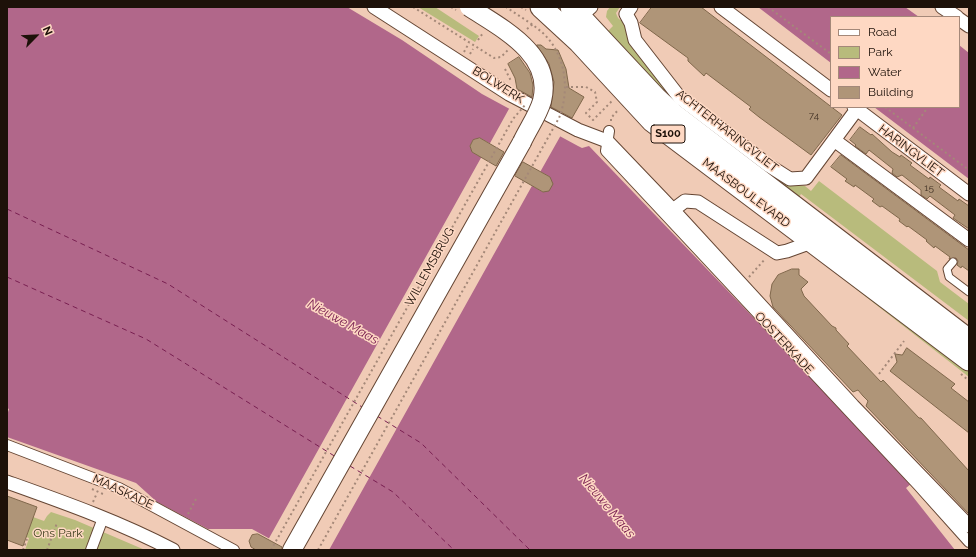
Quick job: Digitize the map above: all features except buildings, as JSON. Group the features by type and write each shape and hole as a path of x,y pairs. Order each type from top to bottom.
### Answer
{"main road":[{"name":"MAASBOULEVARD","path":"541,7 576,38 652,121 969,360"},
{"name":"WILLEMSBRUG","path":"292,550 540,106 543,88 542,77 532,54 511,36 463,9"},
{"name":"MAASBOULEVARD","path":"581,10 652,93 672,113 969,340"},
{"path":"576,38 576,31 582,25 581,10"}],"street":[{"name":"BOLWERK","path":"374,7 509,94 578,130 605,136"},
{"name":"ACHTERHARINGVLIET","path":"631,7 626,14 631,23 635,40 675,92 768,165 790,179 806,178 855,108"},
{"path":"721,7 830,89"},
{"path":"942,7 955,16"},
{"path":"960,20 969,26"},
{"name":"HARINGVLIET","path":"855,108 969,194"},
{"name":"OOSTERKADE","path":"605,136 853,406 969,526"},
{"name":"OOSTERKADE","path":"605,136 606,151 918,484 969,542"},
{"path":"834,140 967,243"},
{"path":"673,210 685,201 698,202 778,253 812,242"},
{"name":"MAASKADE","path":"7,445 119,488 234,550"},
{"path":"7,482 103,518 142,534 173,550"},
{"path":"91,550 103,518"}],"lane":[{"path":"953,262 947,269 949,277 969,292"}],"path":[{"path":"412,7 494,58 499,58"},
{"path":"450,7 463,9"},
{"path":"318,550 559,118 564,106 566,87 562,63 553,45 535,26 506,7"},
{"path":"768,7 830,53"},
{"path":"481,28 487,33"},
{"path":"464,51 469,43"},
{"path":"506,45 511,50"},
{"path":"505,69 510,78"},
{"path":"566,87 586,87 595,92 596,102 586,113 593,120 614,99"},
{"name":"WILLEMSBRUG","path":"271,550 513,119 528,102"},
{"path":"611,120 622,107"},
{"path":"887,108 969,170"},
{"path":"913,128 927,108"},
{"path":"741,285 760,265"},
{"path":"879,374 904,341"},
{"name":"MAASKADE","path":"92,490 102,494"},
{"path":"186,517 196,499"},
{"path":"47,550 57,523"},
{"path":"23,550 27,539"}],"green space":[{"path":"418,7 435,7 479,36 475,42"},
{"path":"610,7 620,7 616,13 619,19 628,22 672,93 790,185 805,186 811,191 819,181 937,271 940,282 969,304 969,321 801,194 797,201 680,112 605,34 613,26 606,17 607,11"},
{"path":"809,250 912,325 969,371 969,377 807,251"},
{"name":"Ons Park","path":"51,512 75,520 145,550 25,550 29,538 26,537 33,517 44,521"}],"water":[{"name":"Nieuwe Maas","path":"7,7 347,7 402,40 482,94 582,148 589,146 912,483 906,488 955,550 290,550 252,529 208,529 157,502 136,483 7,437 7,415 9,409 7,408","holes":["480,138 550,177 543,192 472,152 470,146 473,140"]},
{"path":"758,7 905,7 918,16 830,16 830,62"},
{"path":"960,46 969,53 969,179 875,108 960,108"}],"pier":[{"path":"510,107 561,135 539,174 489,145"},
{"path":"482,156 533,184 329,550 286,550 268,540"}],"ferry route":[{"path":"7,209 168,284 362,407"},
{"path":"7,277 146,339 336,457"},
{"path":"377,416 421,443 530,550"},
{"path":"350,466 393,492 454,550"}]}
